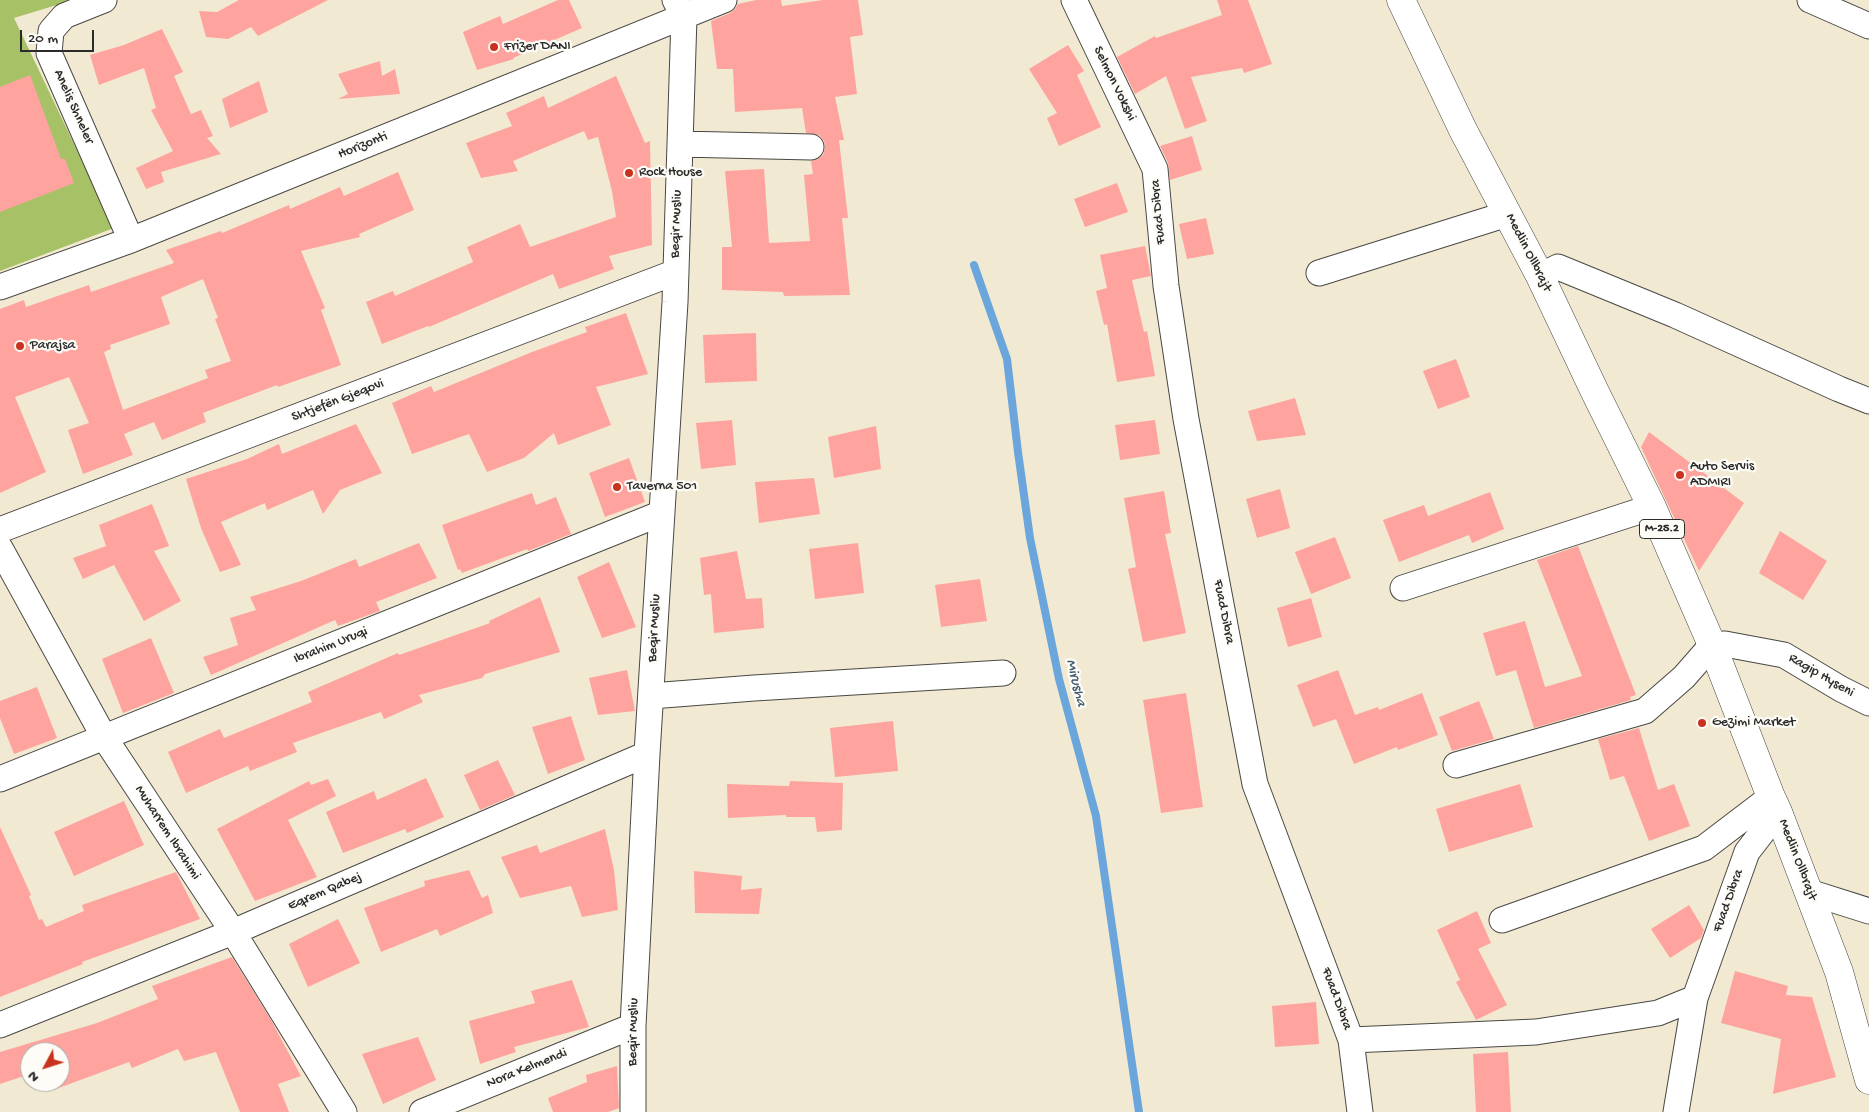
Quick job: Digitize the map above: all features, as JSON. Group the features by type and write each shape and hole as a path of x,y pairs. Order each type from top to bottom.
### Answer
{"main road":[{"name":"Medlin Ollbrajt","path":"1401,0 1463,130 1540,276 1652,507 1712,645 1839,972 1868,1075"}],"street":[{"name":"Anelis Shneler","path":"104,0 64,16 51,32 49,53 131,240"},
{"name":"Horizonti","path":"0,287 131,240 679,9 724,0"},
{"name":"Selmon Vokshi","path":"1074,0 1155,169"},
{"path":"1810,0 1869,26"},
{"name":"Beqir Musliu","path":"633,1112 633,1026 647,754 676,272 680,144 679,9"},
{"path":"680,144 811,147"},
{"name":"Fuad Dibra","path":"1155,169 1166,286 1186,419 1256,784 1351,1040 1360,1112"},
{"path":"1319,273 1507,214"},
{"path":"1540,276 1558,267 1676,315 1830,385 1869,400"},
{"name":"Shtjefën Gjeqovi","path":"0,530 676,272"},
{"path":"1403,588 1652,507"},
{"name":"Ibrahim Uruqi","path":"0,778 662,513"},
{"name":"Muharrem Ibrahimi","path":"0,548 104,737 233,932 344,1112"},
{"name":"Ragip Hyseni","path":"1712,645 1725,644 1784,655 1869,703"},
{"path":"1456,765 1645,711 1684,677 1712,645"},
{"path":"651,696 1003,673"},
{"name":"Eqrem Qabej","path":"0,1025 233,932 647,754"},
{"name":"Fuad Dibra","path":"1676,1112 1694,998 1747,852 1775,805"},
{"path":"1502,920 1704,848 1775,805"},
{"path":"1808,892 1869,910"},
{"name":"Fuad Dibra","path":"1351,1040 1536,1032 1658,1013 1694,998"},
{"name":"Nora Kelmendi","path":"422,1112 633,1026"}],"green space":[{"path":"0,0 73,0 14,18 114,228 0,271"}],"building":[{"path":"239,0 328,0 258,36 251,27 228,39 206,37 199,11 217,12"},
{"path":"558,0 569,0 582,28 514,59 477,70 463,32 500,16 503,24"},
{"path":"756,0 781,0 782,6 823,0 858,0 863,35 850,37 857,94 835,97 844,140 839,140 848,218 842,218 850,295 784,296 783,292 722,290 722,247 732,247 725,171 764,169 769,243 810,241 804,175 813,174 811,161 823,155 825,148 824,141 819,135 806,133 802,108 735,112 733,69 717,69 711,21 730,13 738,4"},
{"path":"1217,0 1248,0 1272,64 1244,73 1242,68 1191,77 1207,121 1185,129 1166,76 1135,94 1117,57 1155,36 1156,38 1222,15"},
{"path":"162,29 183,72 174,76 191,114 201,110 213,136 207,138 221,154 161,172 164,182 146,189 136,168 173,151 151,110 156,108 144,68 99,85 90,55 124,45"},
{"path":"1068,45 1084,71 1077,75 1101,127 1059,146 1047,118 1057,113 1029,69"},
{"path":"380,61 382,76 395,69 400,94 338,99 348,94 338,74"},
{"path":"30,75 61,159 65,159 74,183 0,212 0,87"},
{"path":"616,76 645,143 650,141 652,245 609,256 614,269 559,289 553,274 429,327 382,344 366,302 393,291 395,296 473,262 467,247 520,224 530,247 616,217 612,191 598,137 588,140 584,131 513,161 518,171 481,178 466,143 512,126 506,113 544,96 548,108"},
{"path":"259,81 268,112 230,128 222,99"},
{"path":"1192,136 1202,170 1170,180 1168,163 1160,146"},
{"path":"398,172 414,210 359,234 360,237 301,251 325,308 321,310 341,365 278,387 277,385 203,413 206,422 162,440 154,422 124,434 133,455 83,474 68,430 89,423 69,377 15,397 46,472 0,493 0,309 24,300 26,307 89,285 91,292 174,263 166,250 221,231 222,233 289,205 290,209 340,187 344,196","holes":["203,279 218,318 215,319 231,361 205,370 208,378 123,410 104,352 111,349 110,345 170,324 161,297"]},
{"path":"1117,183 1128,212 1085,227 1074,199"},
{"path":"1206,218 1214,254 1187,259 1179,224"},
{"path":"1145,246 1151,276 1132,280 1144,332 1147,331 1155,376 1117,382 1107,324 1104,325 1096,291 1107,288 1100,255"},
{"path":"626,313 648,374 596,387 611,425 558,445 554,433 524,458 487,472 469,434 412,454 392,403 431,386 434,392 587,332 585,327"},
{"path":"756,333 757,381 705,383 703,335"},
{"path":"1456,359 1470,397 1438,409 1423,371"},
{"path":"1295,398 1306,435 1257,441 1248,411"},
{"path":"732,420 736,465 701,469 696,423"},
{"path":"1155,420 1160,454 1120,460 1115,425"},
{"path":"356,424 382,473 340,490 323,514 313,490 267,510 265,503 221,522 241,565 220,572 201,528 186,479 247,459 279,444 282,454"},
{"path":"876,426 881,469 834,478 828,437"},
{"name":"Auto Servis ADMIRI","path":"1649,432 1744,503 1699,571 1641,447"},
{"name":"Taverna 501","path":"629,458 645,502 605,517 589,473"},
{"path":"814,478 820,514 759,523 755,482"},
{"path":"1280,489 1290,528 1257,538 1246,499"},
{"path":"1164,491 1171,533 1165,534 1186,633 1143,642 1128,569 1136,567 1124,498"},
{"path":"1490,492 1504,529 1472,543 1469,535 1399,562 1383,520 1424,505 1428,516"},
{"path":"532,493 536,505 556,497 571,534 528,551 527,549 462,573 460,569 458,570 442,525"},
{"path":"152,504 169,546 154,551 181,601 144,621 114,565 83,579 73,558 106,546 99,525"},
{"path":"1780,531 1827,561 1803,600 1759,573"},
{"path":"1335,537 1351,578 1311,594 1295,552"},
{"path":"419,543 437,578 376,602 380,611 338,626 335,620 211,675 203,657 238,645 230,618 256,610 250,597 301,581 356,559 359,567"},
{"path":"858,543 864,593 815,599 809,549"},
{"path":"1578,546 1636,695 1630,697 1631,700 1534,728 1516,670 1496,676 1483,633 1525,621 1545,687 1582,676 1537,560"},
{"path":"737,551 746,599 762,598 764,628 714,633 711,594 704,595 700,558"},
{"path":"609,562 636,627 602,638 577,577"},
{"path":"980,579 987,621 941,627 935,585"},
{"path":"540,597 560,652 485,674 482,678 419,695 423,702 384,719 381,712 293,743 297,752 250,771 248,766 186,793 168,752 220,729 224,738 312,702 308,692 398,653 399,655 490,623 489,621"},
{"path":"1311,598 1322,637 1288,647 1277,608"},
{"path":"151,638 174,693 123,713 102,659"},
{"path":"627,670 635,711 598,715 589,678"},
{"path":"1338,670 1355,715 1378,707 1379,710 1422,693 1438,735 1398,750 1397,747 1354,764 1336,719 1313,727 1297,685"},
{"path":"37,687 57,738 14,754 0,718 0,701"},
{"path":"1186,693 1203,807 1161,813 1143,700"},
{"path":"1479,701 1494,739 1452,751 1439,717"},
{"path":"571,716 585,760 548,774 532,727"},
{"path":"893,721 898,771 835,777 830,728"},
{"path":"1639,728 1658,790 1674,784 1690,826 1649,841 1624,776 1610,780 1598,739"},
{"path":"498,760 515,795 480,810 464,775"},
{"path":"426,778 444,817 407,833 405,829 343,853 326,812 374,791 377,800"},
{"path":"328,779 336,796 288,820 317,877 255,901 217,829 309,781 311,785"},
{"path":"790,781 843,783 842,830 817,832 815,817 786,817 786,815 728,818 727,784 789,786"},
{"path":"1520,784 1533,827 1449,852 1436,809"},
{"path":"124,801 144,845 74,876 54,832"},
{"path":"0,827 31,895 29,896 39,920 42,919 46,927 84,911 82,905 176,872 200,919 82,962 83,964 0,997"},
{"path":"605,829 614,870 618,910 582,917 571,886 520,898 501,857 537,845 540,853"},
{"path":"469,870 482,898 488,895 493,913 440,936 437,929 381,952 364,908 425,886 424,881"},
{"path":"694,871 742,876 741,890 762,888 759,914 695,913"},
{"path":"1689,905 1704,930 1701,938 1670,958 1651,929"},
{"path":"1477,911 1491,943 1478,949 1507,1005 1476,1020 1456,982 1460,980 1437,930"},
{"path":"338,919 360,963 308,987 289,944"},
{"path":"232,957 271,1020 301,1076 278,1084 289,1112 240,1112 216,1052 184,1061 178,1049 132,1068 129,1062 70,1084 70,1042 33,1042 97,1023 158,999 152,986"},
{"path":"1735,971 1788,986 1786,995 1812,997 1836,1077 1773,1094 1781,1039 1721,1023"},
{"path":"572,980 589,1027 514,1047 516,1052 480,1064 469,1021 535,1003 531,991"},
{"path":"1316,1002 1319,1044 1275,1047 1272,1006"},
{"path":"418,1037 436,1080 383,1104 362,1054"},
{"path":"20,1046 20,1077 0,1084 0,1052"},
{"path":"1508,1052 1511,1112 1476,1112 1473,1054"},
{"path":"617,1066 619,1108 608,1112 553,1112 548,1098 587,1082 586,1075"}],"waterway":[{"name":"Mirusha","path":"974,265 1007,359 1030,538 1059,679 1096,816 1139,1112"}],"place":[{"name":"Frizer DANI","path":"494,47"},
{"name":"Rock House","path":"629,173"},
{"name":"Parajsa","path":"20,346"},
{"name":"Auto Servis ADMIRI","path":"1680,475"},
{"name":"Taverna 501","path":"617,487"},
{"name":"Gezimi Market","path":"1702,723"}]}
